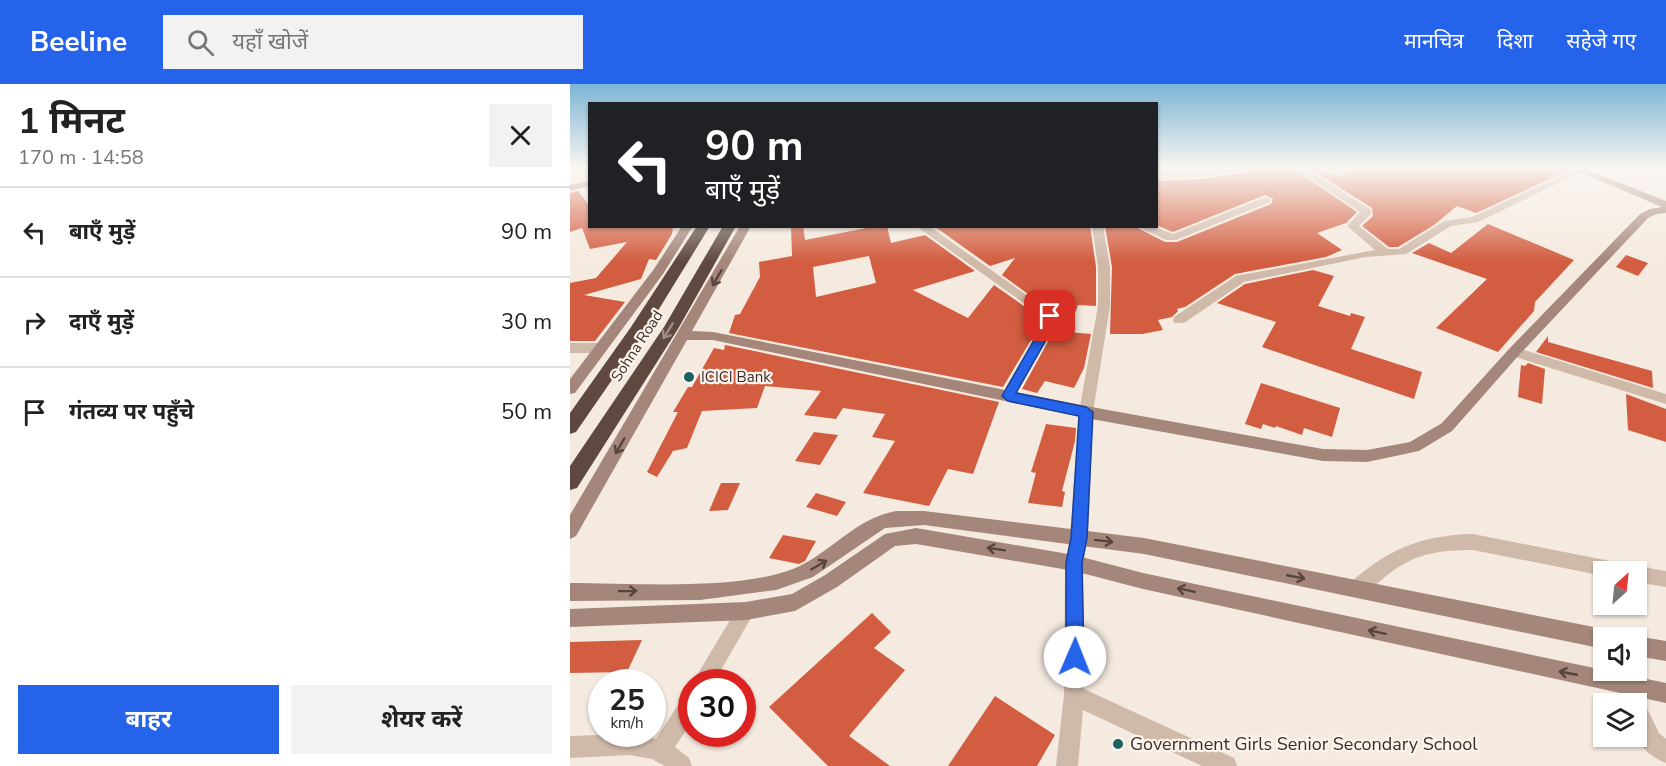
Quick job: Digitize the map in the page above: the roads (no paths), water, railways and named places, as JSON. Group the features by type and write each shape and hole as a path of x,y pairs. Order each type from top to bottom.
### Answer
{"highway":[{"name":"Sohna Road","path":"570,427 638,331 703,228"},
{"name":"Sohna Road","path":"570,482 670,329 729,228"}],"street":[{"path":"1347,199 1366,212 1352,226 1386,253"},
{"path":"1179,320 1240,279 1365,254 1402,252 1449,223 1474,220 1516,199"},
{"path":"1651,199 1666,205"},
{"path":"1146,228 1170,238 1176,237 1266,200"},
{"path":"684,335 713,336 1086,412 1323,455 1367,456 1414,447 1448,427 1514,352 1644,216 1654,211 1666,210"},
{"path":"570,389 659,271 687,228"},
{"path":"570,531 745,228"},
{"path":"924,228 1050,316 1048,326 1008,396"},
{"path":"1067,766 1074,695 1074,563 1079,538 1086,412 1104,306 1104,267 1097,228"},
{"path":"570,348 599,348"},
{"path":"1514,352 1666,399"},
{"path":"570,592 716,589 777,582 803,574 831,558 879,523 901,517 924,518 1144,546 1593,637"},
{"path":"570,618 746,611 795,602 831,581 891,539 915,536 1074,563 1608,693"},
{"path":"1356,589 1394,559 1427,543 1473,542 1593,566"},
{"path":"1647,576 1666,579"},
{"path":"711,669 746,611"},
{"path":"1647,648 1666,651"},
{"path":"1647,696 1666,693"},
{"path":"1074,695 1226,766"},
{"path":"660,752 678,723"},
{"path":"1647,732 1651,741 1666,752"},
{"path":"570,747 646,745 677,761 681,766"}],"place":[{"name":"ICICI Bank","path":"689,377"},
{"name":"Government Girls Senior Secondary School","path":"1118,744"}]}
